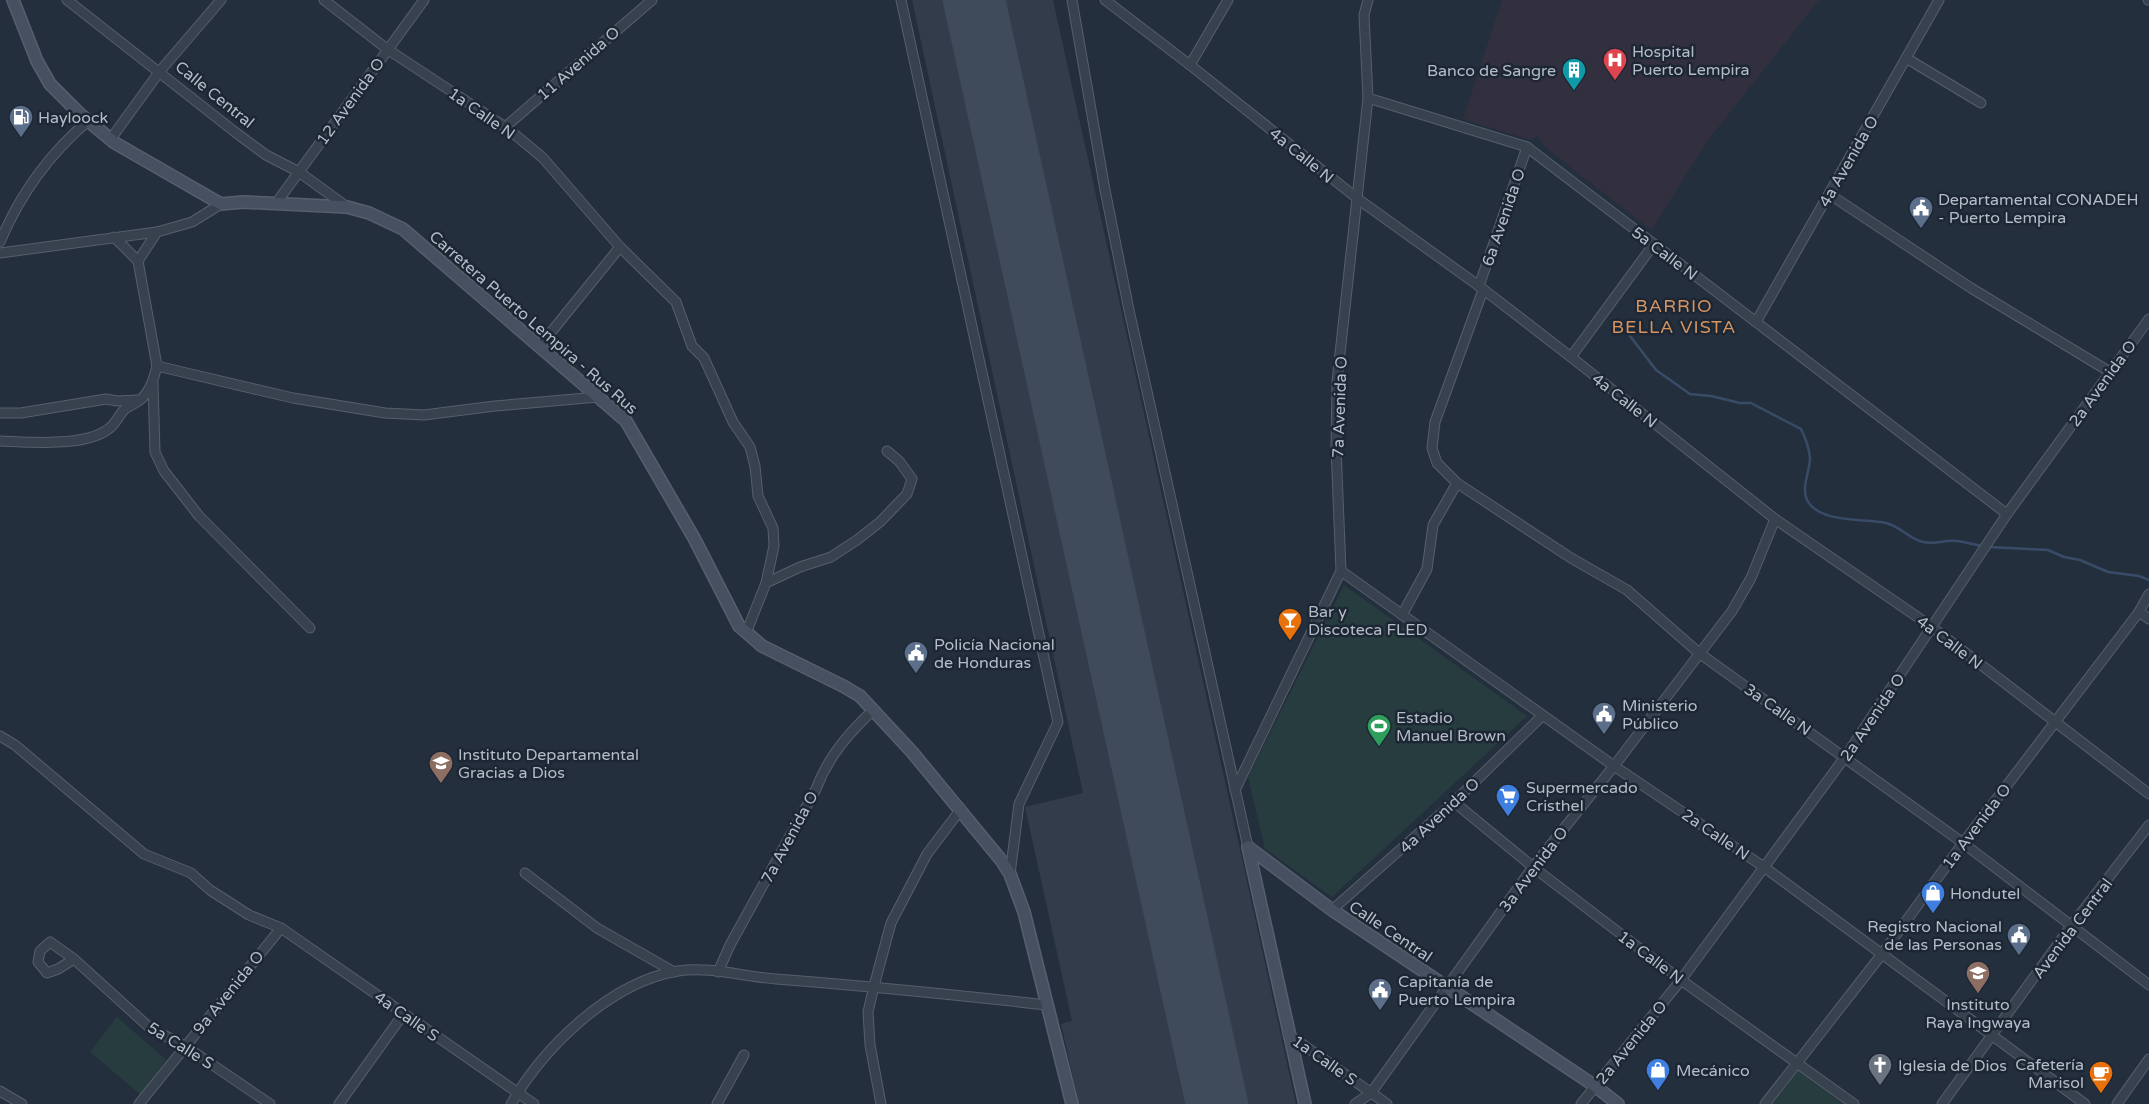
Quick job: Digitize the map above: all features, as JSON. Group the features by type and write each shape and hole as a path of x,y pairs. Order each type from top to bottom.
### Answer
{"street":[{"path":"0,253 157,232 192,222 221,204 110,140 50,84 36,61 13,0"},
{"name":"Calle Central","path":"67,0 234,132 266,155 299,172 347,207"},
{"path":"110,140 160,72 221,0"},
{"name":"1a Calle N","path":"324,0 387,49 505,127 543,158 620,247 676,302 692,346 704,358 733,422 750,446 755,466 758,496 773,528 774,546 766,583 746,633"},
{"name":"12 Avenida O","path":"277,202 424,0"},
{"name":"11 Avenida O","path":"505,127 652,0"},
{"path":"900,0 1058,722 1019,804 1010,874"},
{"path":"1072,0 1105,190 1129,310 1305,1104"},
{"name":"4a Calle N","path":"1105,0 1358,199 1572,357 1775,519 1932,627 2149,794"},
{"path":"1190,65 1228,0"},
{"name":"7a Avenida O","path":"1235,790 1341,572 1336,447 1336,381 1368,98 1364,15 1368,0"},
{"name":"4a Avenida O","path":"1756,322 1939,0"},
{"path":"1906,58 1981,103"},
{"name":"5a Calle N","path":"1368,98 1527,147 2007,514"},
{"path":"0,242 27,189 44,164 62,142 88,121"},
{"name":"6a Avenida O","path":"1435,422 1527,147"},
{"path":"1829,194 1971,288 2110,372"},
{"name":"Carretera Puerto Lempira - Rus Rus","path":"221,204 277,202 347,207 369,213 403,229 626,421 694,538 739,626 762,646 844,686 860,696 912,752 961,810 1010,874 1024,912 1072,1104"},
{"path":"138,261 157,232"},
{"path":"114,237 138,261 157,366 153,382 155,452 164,471 199,516 310,628"},
{"path":"1572,357 1654,244"},
{"path":"539,347 620,247"},
{"name":"2a Avenida O","path":"1581,1104 1681,980 1846,757 2007,514 2149,318"},
{"path":"157,366 293,398 385,413 424,415 495,406 598,397"},
{"path":"0,441 43,442 76,440 95,436 112,427 124,410 138,400 153,382"},
{"path":"0,413 21,413 106,399 117,401 138,400"},
{"name":"3a Calle N","path":"1435,422 1432,448 1437,462 1457,483 1571,558 1627,590 1699,653 1963,843 2149,985"},
{"path":"766,583 800,567 831,557 880,522 907,494 912,479 899,461 887,451"},
{"path":"1402,615 1427,569 1433,525 1457,483"},
{"name":"3a Avenida O","path":"1355,1104 1371,1092 1533,867 1614,766 1732,611 1750,578 1775,519"},
{"name":"2a Calle N","path":"1341,572 1542,716 1764,867 2085,1104"},
{"name":"1a Avenida O","path":"1765,1104 1882,954 1963,843 2139,612 2149,594"},
{"path":"2139,612 2149,620"},
{"name":"7a Avenida O","path":"718,972 730,945 816,789 823,770 845,737 872,711"},
{"name":"4a Avenida O","path":"1332,910 1454,802 1542,716"},
{"name":"4a Calle S","path":"0,736 15,745 144,854 191,873 210,890 250,914 281,928 534,1104"},
{"name":"1a Calle N","path":"1454,802 1533,867 1681,980 1854,1104"},
{"path":"881,1104 870,1045 868,1012 891,923 927,854 961,810"},
{"name":"Avenida Central","path":"1942,1104 2071,926 2149,825"},
{"name":"Calle Central","path":"1248,848 1332,910 1618,1104"},
{"path":"525,873 597,928 674,972"},
{"name":"9a Avenida O","path":"139,1104 281,928"},
{"name":"5a Calle S","path":"74,959 150,1028 185,1046 270,1104"},
{"path":"511,1104 517,1092 551,1051 594,1009 625,990 674,972 718,972 874,986 1047,1005"},
{"path":"339,1104 404,1013"},
{"name":"1a Calle S","path":"1288,1034 1387,1104"},
{"path":"717,1104 744,1055"},
{"path":"2117,1104 2149,1059"},
{"path":"0,1091 22,1104"}],"shaded area":[{"path":"912,0 1053,0 1296,1104 1079,1104 1061,1024 1072,1021 1025,807 1083,793"},
{"name":"Hospital Puerto Lempira","path":"1502,0 1819,0 1708,140 1651,230 1544,146 1538,136 1531,140 1463,119"}],"green space":[{"name":"Estadio Manuel Brown","path":"1344,585 1527,716 1332,897 1265,849 1248,777"},
{"path":"117,1017 166,1060 141,1095 90,1052"},
{"path":"1798,1070 1843,1104 1773,1104"}],"waterway":[{"path":"1615,328 1627,332 1656,370 1690,394 1711,396 1740,403 1751,403 1801,429 1807,443 1810,458 1805,495 1813,508 1832,517 1886,523 1923,542 1953,541 1983,546"},
{"path":"1989,547 2048,550 2064,557 2080,560 2108,572 2139,576 2149,580"}],"runway":[{"path":"974,0 1217,1104"}],"place":[{"name":"Hospital Puerto Lempira","path":"1615,81"},
{"name":"Banco de Sangre","path":"1574,91"},
{"name":"Hayloock","path":"21,138"},
{"name":"Departamental CONADEH - Puerto Lempira","path":"1921,229"},
{"name":"Bar y Discoteca FLED","path":"1290,641"},
{"name":"Policía Nacional de Honduras","path":"916,674"},
{"name":"Ministerio Público","path":"1604,735"},
{"name":"Estadio Manuel Brown","path":"1379,747"},
{"name":"Instituto Departamental Gracias a Dios","path":"441,784"},
{"name":"Supermercado Cristhel","path":"1508,817"},
{"name":"Hondutel","path":"1933,914"},
{"name":"Registro Nacional de las Personas","path":"2019,956"},
{"name":"Instituto Raya Ingwaya","path":"1978,994"},
{"name":"Capitanía de Puerto Lempira","path":"1380,1011"},
{"name":"Iglesia de Dios","path":"1880,1086"},
{"name":"Mecánico","path":"1658,1091"},
{"name":"Cafetería Marisol","path":"2101,1094"}],"district":[{"name":"BARRIO BELLA VISTA","path":"1674,316"}]}
